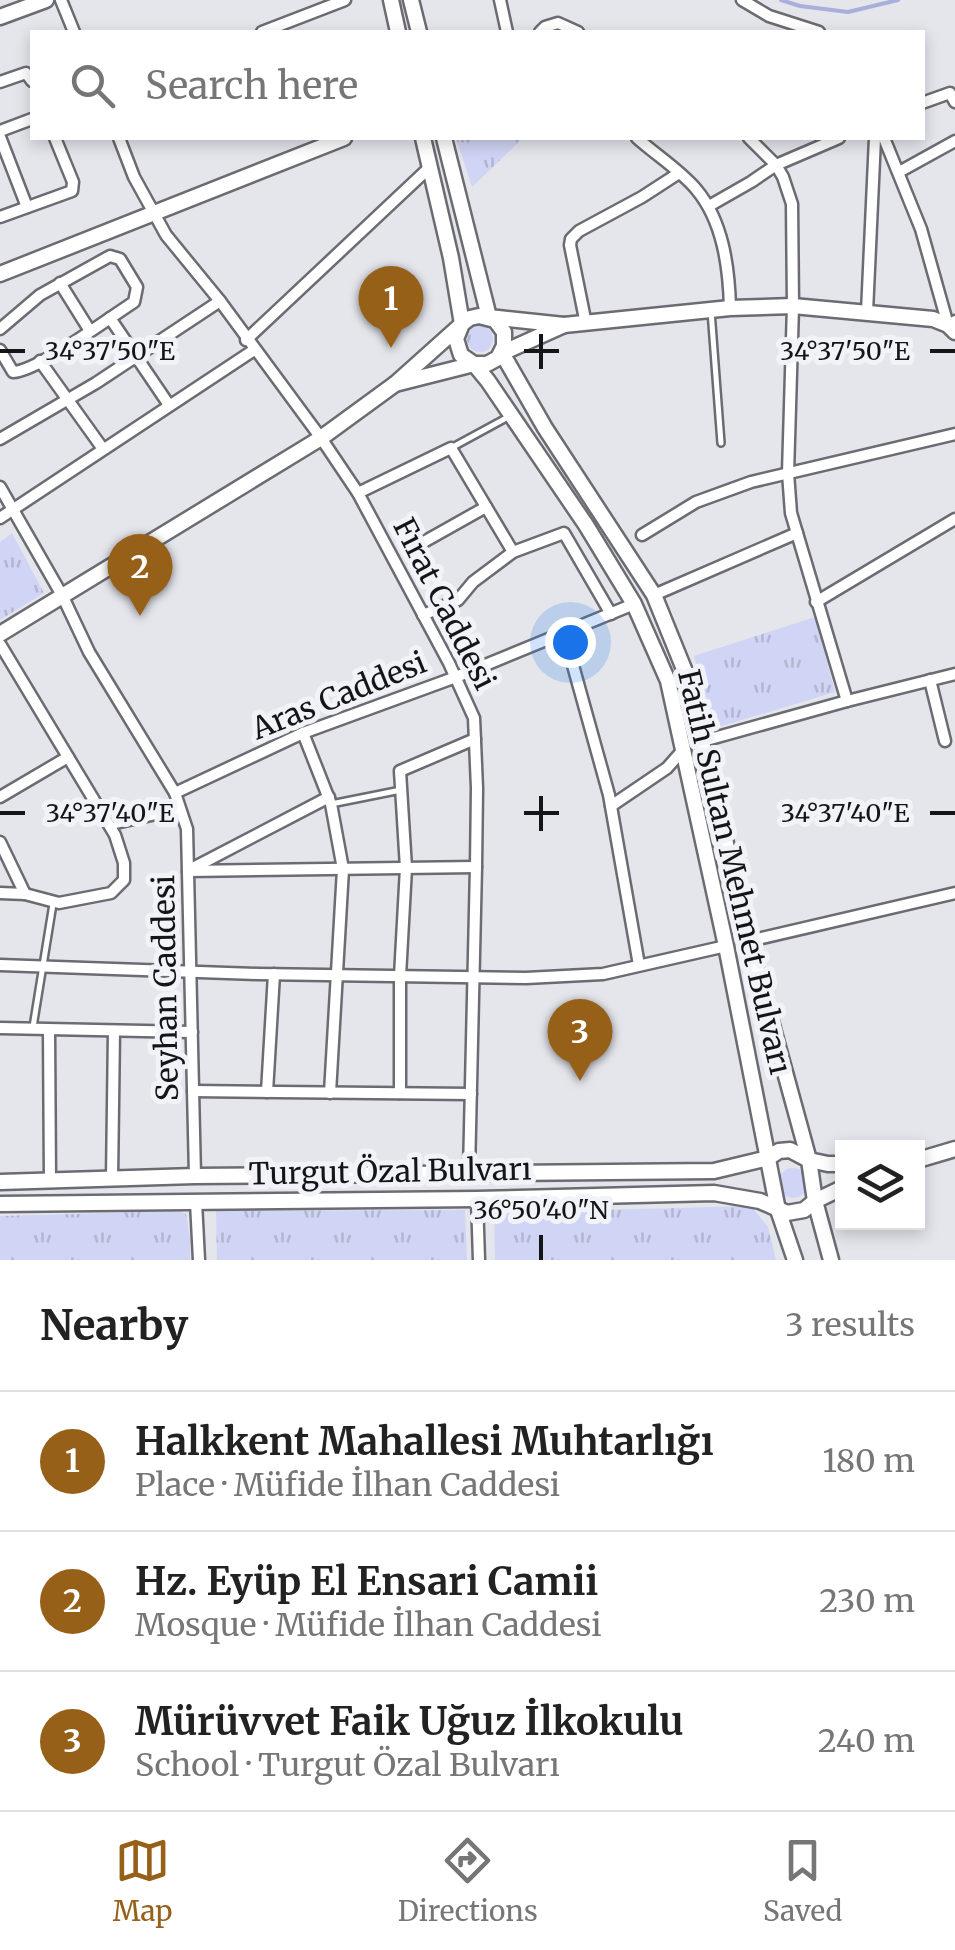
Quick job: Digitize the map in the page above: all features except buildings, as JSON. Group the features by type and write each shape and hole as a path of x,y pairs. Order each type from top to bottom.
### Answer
{"street":[{"path":"0,17 46,0"},
{"path":"61,0 73,30"},
{"path":"267,30 346,0"},
{"path":"391,0 398,30"},
{"path":"411,0 418,30"},
{"path":"500,0 507,30"},
{"path":"742,0 769,16 812,30"},
{"path":"542,30 558,23 574,30"},
{"path":"0,82 26,74 30,79"},
{"path":"925,102 950,93 955,102"},
{"path":"27,207 0,134 30,120"},
{"path":"0,218 72,191 73,182 56,140"},
{"name":"Fırat Caddesi","path":"120,140 134,177 166,235 220,301 358,493 474,718 475,977 469,1172"},
{"path":"0,274 339,140"},
{"path":"423,140 462,324 456,339 467,360 474,364"},
{"path":"445,140 489,317 504,332 502,353"},
{"path":"639,140 694,186 709,206 720,238 730,308"},
{"path":"752,140 776,165 792,204 790,513 847,700"},
{"path":"709,206 776,165 834,140"},
{"path":"867,312 876,140"},
{"path":"885,140 922,229 953,326"},
{"path":"900,172 955,141"},
{"path":"0,518 169,405 250,344 430,167"},
{"path":"586,324 571,238 679,173"},
{"path":"0,330 40,296 110,256 120,260 137,288 134,302 40,361 13,372 2,357"},
{"path":"60,283 90,332"},
{"path":"0,439 220,301"},
{"path":"0,634 321,438 395,384 474,316 564,325 730,308 793,306 933,318 953,326"},
{"path":"110,318 169,405"},
{"path":"395,384 487,364 502,353 564,325"},
{"name":"Fatih Sultan Mehmet Bulvarı","path":"502,353 545,428 654,596 686,674 749,941 809,1160 830,1260"},
{"path":"40,361 102,449"},
{"name":"Fatih Sultan Mehmet Bulvarı","path":"474,364 586,525 634,604 668,681 778,1210 795,1260"},
{"path":"642,535 696,502 752,482 955,434"},
{"path":"358,493 451,448 512,552"},
{"name":"Seyhan Caddesi","path":"0,487 89,652 174,792 186,829 195,1176"},
{"path":"412,548 486,507"},
{"path":"816,602 955,520"},
{"path":"422,615 458,600 512,552 564,533 611,614"},
{"path":"654,596 796,533"},
{"name":"Aras Caddesi","path":"174,792 303,733 456,677 634,604"},
{"path":"564,633 611,806 639,964"},
{"path":"0,644 110,827 124,862 124,880 111,893 60,903 0,893"},
{"path":"704,741 955,674"},
{"path":"930,680 945,741"},
{"path":"303,733 330,801 344,869 330,1093"},
{"path":"400,1093 400,976 406,868 400,771 475,739"},
{"path":"611,806 666,768 682,751"},
{"path":"0,797 68,756"},
{"path":"188,871 330,801"},
{"path":"0,842 24,894"},
{"path":"188,871 476,867"},
{"path":"749,941 955,893"},
{"path":"0,965 526,978 604,974 726,946"},
{"path":"267,1092 274,974"},
{"path":"0,1028 192,1032"},
{"path":"48,1030 50,1181"},
{"path":"112,1178 114,1031"},
{"path":"194,1092 472,1094"},
{"path":"925,1158 955,1149"},
{"name":"Turgut Özal Bulvarı","path":"0,1182 714,1171 790,1150 809,1160 835,1164"},
{"path":"778,1210 796,1213 835,1192"},
{"name":"Turgut Özal Bulvarı","path":"0,1204 714,1194 760,1201 778,1210"},
{"path":"477,1199 479,1260"},
{"path":"196,1202 199,1260"}],"lane":[{"path":"711,310 722,443"},
{"path":"451,448 511,415"},
{"path":"330,801 402,790"},
{"path":"110,827 180,811"},
{"path":"33,1030 53,902"}],"green space":[{"path":"457,140 521,140 472,187"},
{"path":"480,326 489,330 493,339 489,348 480,352 471,348 467,339 471,330"},
{"path":"12,533 44,593 0,620 0,542"},
{"path":"815,617 835,692 715,728 694,656"},
{"path":"793,1168 804,1172 808,1183 804,1194 793,1198 782,1194 778,1183 782,1172"},
{"path":"751,1206 768,1227 776,1260 495,1260 494,1213"},
{"path":"465,1210 467,1260 217,1260 216,1211"},
{"path":"178,1211 186,1214 190,1260 0,1260 0,1216"}],"waterway":[{"path":"781,0 848,12 898,0"}],"place":[{"name":"Halkkent Mahallesi Muhtarlığı","path":"391,348"},
{"name":"Hz. Eyüp El Ensari Camii","path":"140,616"},
{"name":"Mürüvvet Faik Uğuz İlkokulu","path":"580,1081"}]}
